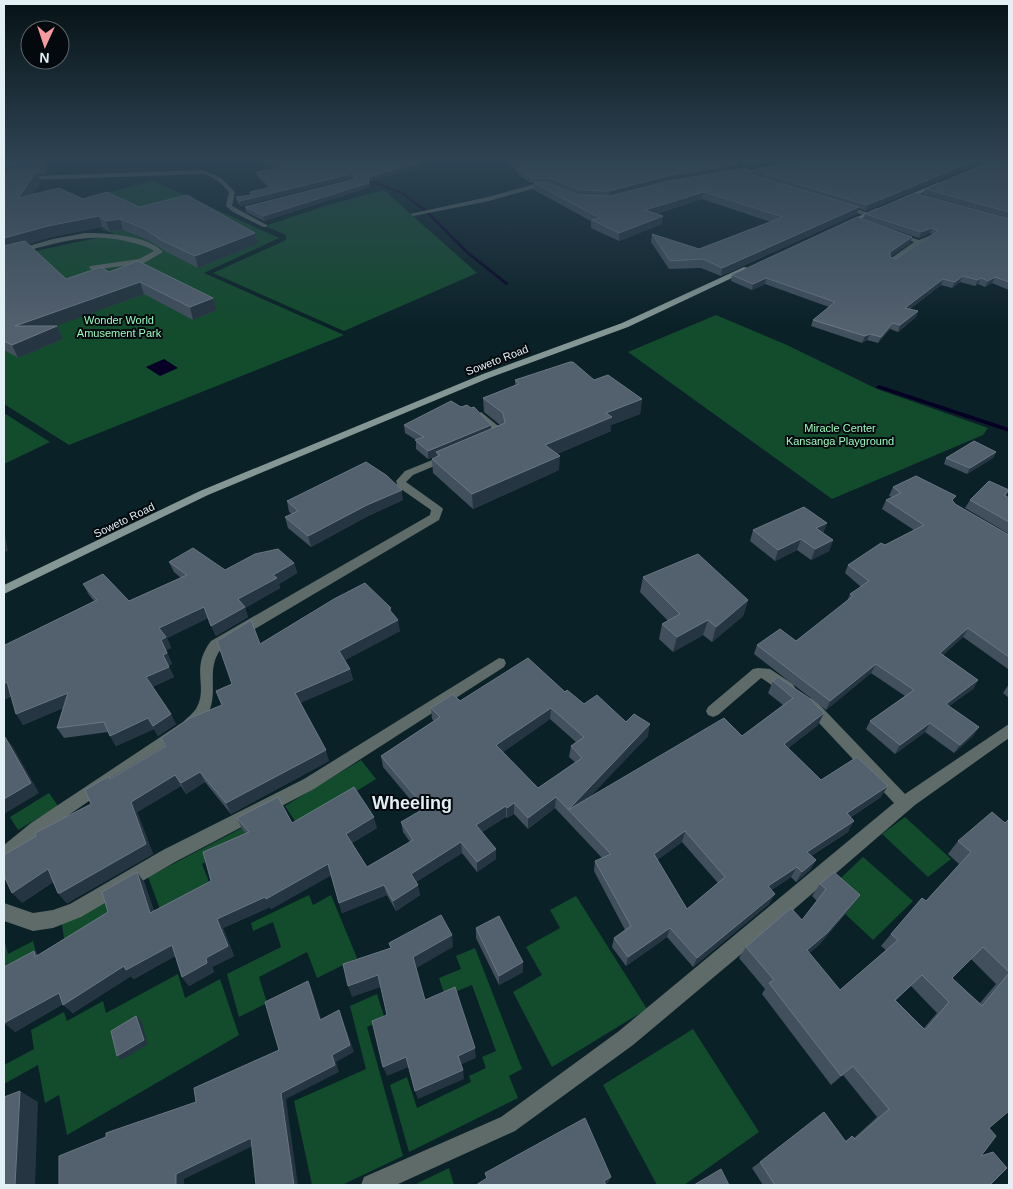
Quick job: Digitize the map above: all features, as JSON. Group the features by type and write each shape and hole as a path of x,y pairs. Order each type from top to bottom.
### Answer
{"street":[{"path":"240,213 265,226"},
{"path":"853,213 862,218"},
{"path":"838,227 872,213"},
{"path":"891,232 919,242"},
{"path":"4,255 62,238 89,234 128,239 155,247 159,252 141,261 93,268"},
{"path":"892,261 919,242 931,237"},
{"name":"Soweto Road","path":"4,590 204,494 486,376 625,326 753,266"},
{"path":"481,415 498,431 499,435 482,442"},
{"path":"4,855 37,828 188,726 200,715 205,706 206,659 216,645 435,517 437,509 402,485 401,481 409,473 455,454"},
{"path":"4,912 33,922 53,919 76,911 169,856 309,784 499,663"},
{"path":"713,711 758,673 765,673 810,704 905,804"},
{"path":"372,1185 508,1124 626,1038 905,804 1009,730"}],"green space":[{"name":"Wonder World Amusement Park","path":"114,213 225,213 279,238 204,273 344,335 69,445 4,404 4,279 31,252 115,234 100,229 137,221"},
{"path":"303,213 410,213 477,273 344,331 213,273 286,240 286,235 265,226"},
{"name":"Miracle Center Kansanga Playground","path":"716,315 787,345 877,389 988,428 983,435 832,499 628,352"},
{"path":"4,413 50,442 4,464"},
{"path":"361,760 376,779 299,827 285,806"},
{"path":"49,793 58,806 18,830 10,817"},
{"path":"280,808 286,819 202,864 213,892 160,909 148,877"},
{"path":"905,817 951,859 928,877 882,834"},
{"path":"863,857 913,901 873,940 824,894"},
{"path":"309,895 313,905 331,895 357,958 317,978 307,952 259,977 267,1003 239,1017 227,974 281,947 273,922 253,931 251,923"},
{"path":"576,896 647,1009 552,1067 513,992 542,975 526,947 560,928 550,910"},
{"path":"107,899 112,922 65,944 61,919"},
{"path":"4,938 8,954 33,941 37,956 4,974"},
{"path":"475,948 522,1069 509,1076 518,1098 409,1152 390,1085 407,1077 417,1108 471,1082 469,1076 486,1068 482,1057 496,1051 472,985 445,996 439,978 461,969 456,956"},
{"path":"178,974 185,998 220,979 239,1035 67,1135 59,1095 45,1103 38,1065 4,1084 4,1065 34,1049 31,1030 64,1012 67,1021 103,1001 106,1013"},
{"path":"377,994 385,1019 367,1027 403,1156 342,1185 312,1185 294,1101 366,1069 350,1006"},
{"path":"693,1029 759,1132 684,1185 657,1185 603,1085"},
{"path":"449,1168 454,1185 414,1185"}],"shaded area":[{"path":"164,359 178,368 160,376 146,367"}],"building":[{"path":"4,213 220,213 255,233 195,256 161,240 145,229 120,219 106,221 99,216 48,226 4,238"},
{"path":"258,213 271,213 263,216"},
{"path":"591,213 655,213 663,216 619,233 592,220 600,218"},
{"path":"772,213 844,213 722,268 703,259 670,261 652,234 699,249 783,217"},
{"path":"990,213 1009,218 1009,282 995,277 988,281 981,278 978,280 963,276 955,282 943,279 905,308 918,311 900,325 893,323 881,337 870,334 865,336 813,320 835,302 766,278 753,284 732,275 857,217 912,237 890,252 890,257 896,259 938,231 932,228 921,232 865,214"},
{"path":"25,241 66,279 101,267 109,272 138,261 213,298 190,307 140,282 15,326 57,326 12,345 4,341 4,246"},
{"path":"573,362 594,380 608,375 642,399 606,413 612,417 545,445 560,456 472,494 432,459 440,455 436,452 505,423 503,413 483,398 519,384 515,380"},
{"path":"451,401 461,407 467,405 471,408 474,407 491,425 428,451 415,440 424,437 404,425"},
{"path":"974,441 996,452 970,468 946,458"},
{"path":"366,462 386,475 402,490 367,505 308,536 285,517 298,511 287,501"},
{"path":"916,476 956,496 952,500 955,504 1009,535 1009,657 968,628 940,653 978,680 946,704 979,727 960,745 930,723 900,745 870,721 914,690 876,664 830,701 757,645 780,629 796,641 853,596 850,594 869,581 848,565 881,543 885,545 924,525 886,500 901,493 893,487"},
{"path":"989,481 1009,490 1004,495 1009,498 1009,522 970,500"},
{"path":"804,507 827,523 816,528 833,540 815,549 801,539 778,550 753,530"},
{"path":"193,548 225,570 255,554 278,549 294,563 273,575 277,578 238,599 245,607 211,626 204,607 159,628 166,637 161,640 167,653 163,655 169,667 146,677 171,714 153,726 148,718 110,736 104,722 57,728 68,693 16,714 7,682 4,684 4,645 97,600 83,584 103,574 129,601 187,575 169,562"},
{"path":"698,554 748,600 716,627 708,620 677,637 662,624 680,614 643,577"},
{"path":"365,583 391,608 389,609 398,620 339,651 350,669 295,693 326,750 226,803 200,772 181,783 175,775 131,802 146,844 60,893 58,893 48,869 12,893 4,876 4,855 36,836 35,833 91,804 85,790 109,776 110,779 166,746 161,738 190,718 222,705 216,691 232,684 217,641 251,620 260,644 334,599"},
{"path":"528,658 565,692 567,690 584,704 597,695 626,722 634,714 650,724 568,810 556,797 528,818 514,803 507,808 506,806 476,825 496,849 477,862 461,842 411,874 418,885 393,901 384,885 339,903 328,864 266,899 265,897 217,919 228,946 206,958 207,963 182,977 172,945 126,970 124,966 63,1005 59,993 4,1023 4,967 34,951 35,957 108,912 102,892 137,872 150,913 211,881 203,852 249,832 237,818 278,797 292,823 354,787 374,817 346,834 367,867 413,840 401,822 425,808 381,756 440,717 431,708 453,694 460,701","holes":["551,708 584,737 571,746 582,758 538,788 496,745"]},
{"path":"778,677 809,698 824,713 784,744 821,780 857,757 888,786 847,813 854,821 807,852 816,860 802,872 797,867 768,886 775,894 697,958 670,928 628,957 614,938 631,926 595,861 611,854 568,810 724,718 742,736 793,698 773,681","holes":["685,831 725,877 687,909 654,854"]},
{"path":"4,738 31,783 4,799"},
{"path":"992,812 1005,823 1009,821 1009,972 983,947 952,978 982,1006 1009,973 1009,1111 989,1128 996,1136 981,1156 993,1152 1007,1168 990,1185 775,1185 760,1162 824,1112 846,1142 852,1136 855,1139 889,1109 853,1066 841,1076 769,983 774,980 746,947 791,908 802,920 826,889 820,884 834,872 860,895 827,933 807,950 840,990 898,940 891,934 922,898 926,901 971,852 958,841","holes":["922,975 949,1002 925,1030 895,1000"]},
{"path":"441,915 452,935 413,957 425,1000 455,987 475,1048 458,1056 463,1070 415,1091 406,1057 383,1067 372,1021 387,1015 378,975 348,986 343,964 391,948 389,943"},
{"path":"499,916 523,962 499,976 476,928"},
{"path":"308,981 320,1020 339,1010 350,1045 332,1055 335,1065 281,1093 294,1185 256,1185 251,1138 176,1174 176,1185 59,1185 59,1156 106,1137 106,1133 196,1102 194,1088 279,1050 265,1002"},
{"path":"136,1016 144,1040 117,1056 111,1031"},
{"path":"20,1091 15,1185 4,1185 4,1097"},
{"path":"585,1118 611,1177 604,1181 606,1185 476,1185 487,1178 485,1173"},
{"path":"721,1169 729,1185 694,1185"}],"waterway":[{"path":"428,213 468,253 507,284"},
{"path":"879,387 1009,430"}],"district":[{"name":"Wheeling","path":"412,803"}]}
